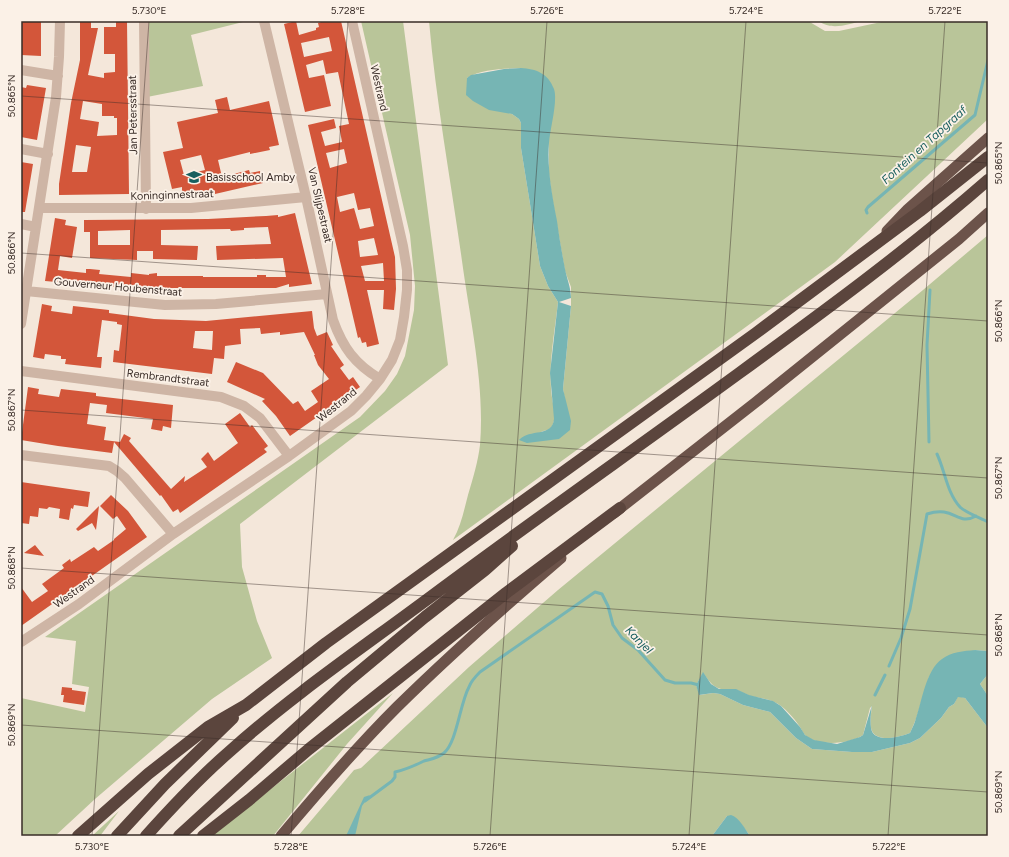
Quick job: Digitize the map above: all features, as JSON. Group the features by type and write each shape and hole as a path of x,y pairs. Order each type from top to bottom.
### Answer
{"highway":[{"path":"871,247 908,209 988,138"},
{"path":"121,832 165,784 246,705 326,643 756,334 920,211 988,157"},
{"path":"146,836 228,752 262,724 446,585 865,281 988,180"},
{"path":"203,836 249,800 309,749 506,593 620,508 756,402 959,239 988,213"},
{"path":"179,836 347,682 425,617 485,570 558,505"},
{"path":"281,836 324,786 396,708 496,615 620,508"},
{"path":"78,836 154,769 208,727 246,705"}],"street":[{"path":"21,324 56,97 60,21"},
{"name":"Jan Petersstraat","path":"144,21 146,209"},
{"name":"Van Slijpestraat","path":"264,21 306,197 333,320 345,347 358,363 380,379"},
{"name":"Westrand","path":"21,642 79,604 173,534 289,456 351,411 380,379 392,360 400,340 404,317 407,290 407,270 403,246 352,21"},
{"path":"21,70 58,76"},
{"path":"21,149 48,154"},
{"name":"Koninginnestraat","path":"39,208 191,208 306,197"},
{"path":"21,224 36,227"},
{"name":"Gouverneur Houbenstraat","path":"24,298 165,305 216,304 327,294"},
{"name":"Rembrandtstraat","path":"21,371 221,397 244,406 260,418 289,456"},
{"path":"21,455 109,466 113,468 124,478 173,534"}],"green space":[{"path":"147,21 247,21 191,35 203,86 147,97"},
{"path":"361,21 403,21 448,365 240,524 242,567 257,621 272,658 212,699 95,799 55,836 21,836 21,698 85,712 89,687 72,684 76,641 45,637 360,417 385,391 397,374 405,356 414,310 415,286 410,235"},
{"path":"429,21 808,21 825,31 839,31 886,21 988,21 988,119 835,262 453,540 462,518 478,458 481,422 479,376 476,353 432,51","holes":["521,68 549,144 549,174 552,197 565,271 571,287 571,306 563,389 565,400 559,439 541,431 550,429 554,420 551,388 551,366 558,302 548,286 540,266 521,148 521,123 519,119 512,114 505,112 467,78 486,71"]},
{"path":"819,21 862,21 840,26 829,26"},
{"path":"988,235 988,651 975,650 929,677 910,733 888,738 882,738 873,733 871,728 872,706 870,708 863,735 843,742 825,743 810,739 805,735 798,724 778,704 765,699 750,696 734,689 718,688 710,682 703,673 696,685 700,695 713,693 720,694 743,705 770,712 796,738 812,749 852,752 872,752 910,743 920,738 941,718 949,707 954,704 958,696 965,698 988,728 988,836 750,836 742,825 727,816 712,836 298,836 354,770 361,768 469,667 558,590"},
{"path":"988,674 988,696 980,684"},
{"path":"393,693 347,744 273,836 211,836"},
{"path":"119,811 100,836 92,836"}],"water":[{"path":"504,69 532,69 541,73 548,79 554,89 555,101 549,143 549,172 571,298 559,302 571,306 563,389 571,421 570,430 559,439 527,443 519,440 529,434 549,429 554,419 550,373 558,302 548,286 540,266 521,148 521,123 519,119 512,114 489,110 473,101 466,95 467,78 471,75"},
{"path":"975,650 988,651 988,674 980,684 988,696 988,728 965,698 958,697 954,704 949,707 941,718 920,738 910,743 872,752 812,749 796,738 770,712 743,705 720,694 713,693 699,695 696,685 703,672 711,684 719,689 736,689 749,695 773,701 781,706 800,727 805,735 814,740 837,744 863,735 872,705 871,728 873,733 882,738 888,738 910,733 915,722 928,678 937,664 949,655 958,652"},
{"path":"370,795 362,806 355,836 346,836 364,797"},
{"path":"731,815 739,821 750,836 712,836 727,816"}],"building":[{"path":"21,21 41,21 41,56 21,55"},
{"path":"80,21 91,21 91,28 98,28 88,75 104,78 104,73 115,72 115,54 104,54 104,27 116,27 116,21 127,21 129,194 59,195 59,184 71,103 80,60","holes":["83,101 102,104 102,116 114,116 114,118 117,118 117,135 97,136 99,122 80,119","76,145 91,147 87,172 72,172"]},
{"path":"296,21 299,35 316,30 316,28 319,27 318,23 321,21 341,21 395,257 396,289 394,310 383,309 384,290 367,290 379,344 367,347 366,342 362,343 360,337 358,338 308,125 334,119 336,128 321,132 325,146 342,142 339,126 349,124 338,72 326,74 323,60 306,65 309,78 324,75 331,106 305,112 284,24","holes":["329,37 332,51 304,57 301,43","344,149 347,163 330,168 326,153","354,193 358,210 370,208 374,226 360,229 354,208 340,212 337,197","374,238 378,255 360,257 358,241","383,263 384,281 365,281 361,266"]},
{"path":"27,85 46,88 37,140 21,137 21,87 26,88"},
{"path":"227,97 230,110 269,101 279,145 269,147 270,150 250,154 250,152 218,160 222,177 249,170 250,173 260,171 263,183 215,194 182,193 182,187 172,189 163,152 183,148 177,122 218,113 215,100","holes":["201,155 205,170 184,175 180,160"]},
{"path":"21,162 33,164 25,212 21,212"},
{"path":"295,213 312,284 289,287 289,284 276,288 139,289 85,284 69,280 68,283 45,281 55,218 66,220 65,225 77,227 72,258 60,256 58,270 86,273 86,269 90,269 100,270 99,274 131,277 131,273 149,275 157,273 157,276 257,277 257,275 266,275 266,277 286,277 283,258 217,260 216,246 271,244 268,227 244,228 244,230 231,231 230,229 161,230 161,245 198,246 197,260 153,259 153,251 137,251 137,260 90,258 90,232 84,232 84,220 208,219 278,215 278,217","holes":["130,230 130,245 98,245 98,231"]},
{"path":"42,304 52,306 51,311 72,314 73,306 109,310 109,313 154,319 206,321 312,311 314,328 317,336 327,332 333,345 331,346 344,365 340,368 349,380 353,377 360,387 290,436 276,416 262,401 265,399 227,382 236,362 263,373 293,404 298,401 305,411 318,402 311,391 329,379 318,365 304,332 280,335 280,332 261,334 260,328 240,329 241,344 225,346 224,359 214,358 212,374 113,362 114,350 119,351 122,325 117,324 117,322 102,320 97,357 102,357 101,368 65,364 66,359 61,359 61,356 45,354 44,359 33,357","holes":["195,331 213,331 212,350 193,348"]},
{"path":"28,387 39,389 38,394 59,397 61,389 96,393 96,396 173,405 171,428 163,426 162,431 151,429 153,419 106,413 107,405 90,403 87,424 106,427 104,440 120,442 124,434 131,438 129,441 171,489 185,476 184,482 207,467 201,459 208,452 214,461 238,443 225,424 240,413 250,427 252,425 268,446 264,449 267,452 180,513 178,509 173,512 161,495 160,496 114,442 112,453 21,440"},
{"path":"21,482 90,492 88,507 74,505 73,509 71,508 69,520 59,518 60,509 49,507 47,509 39,508 38,517 30,516 29,524 21,523"},
{"path":"111,495 128,511 147,537 21,626 21,587 32,602 48,591 42,584 64,568 62,565 70,559 71,562 94,547 98,551 114,540 126,529 117,516 113,519 100,506"},
{"path":"99,506 96,530 92,523 78,531 76,529"},
{"path":"35,545 44,556 24,553"},
{"path":"62,687 86,692 84,705 63,702 64,695 61,695"}],"waterway":[{"name":"Fontein en Tapgraaf","path":"867,213 866,210 868,207 975,115 988,60"},
{"name":"Fontein en Tapgraaf","path":"929,442 927,345 930,290"},
{"name":"Fontein en Tapgraaf","path":"937,454 949,489 960,507 988,522"},
{"path":"889,666 901,638 910,609 927,514 942,512 949,513 963,519 976,516"},
{"name":"Kanjel","path":"365,801 392,781 395,777 395,772 444,753 448,748 455,732 466,694 470,685 480,672 595,592 602,594 608,606 613,625 622,638 638,650 665,680 675,683 691,683 699,685"},
{"path":"875,695 885,675"}],"place":[{"name":"Basisschool Amby","path":"194,177"}]}
